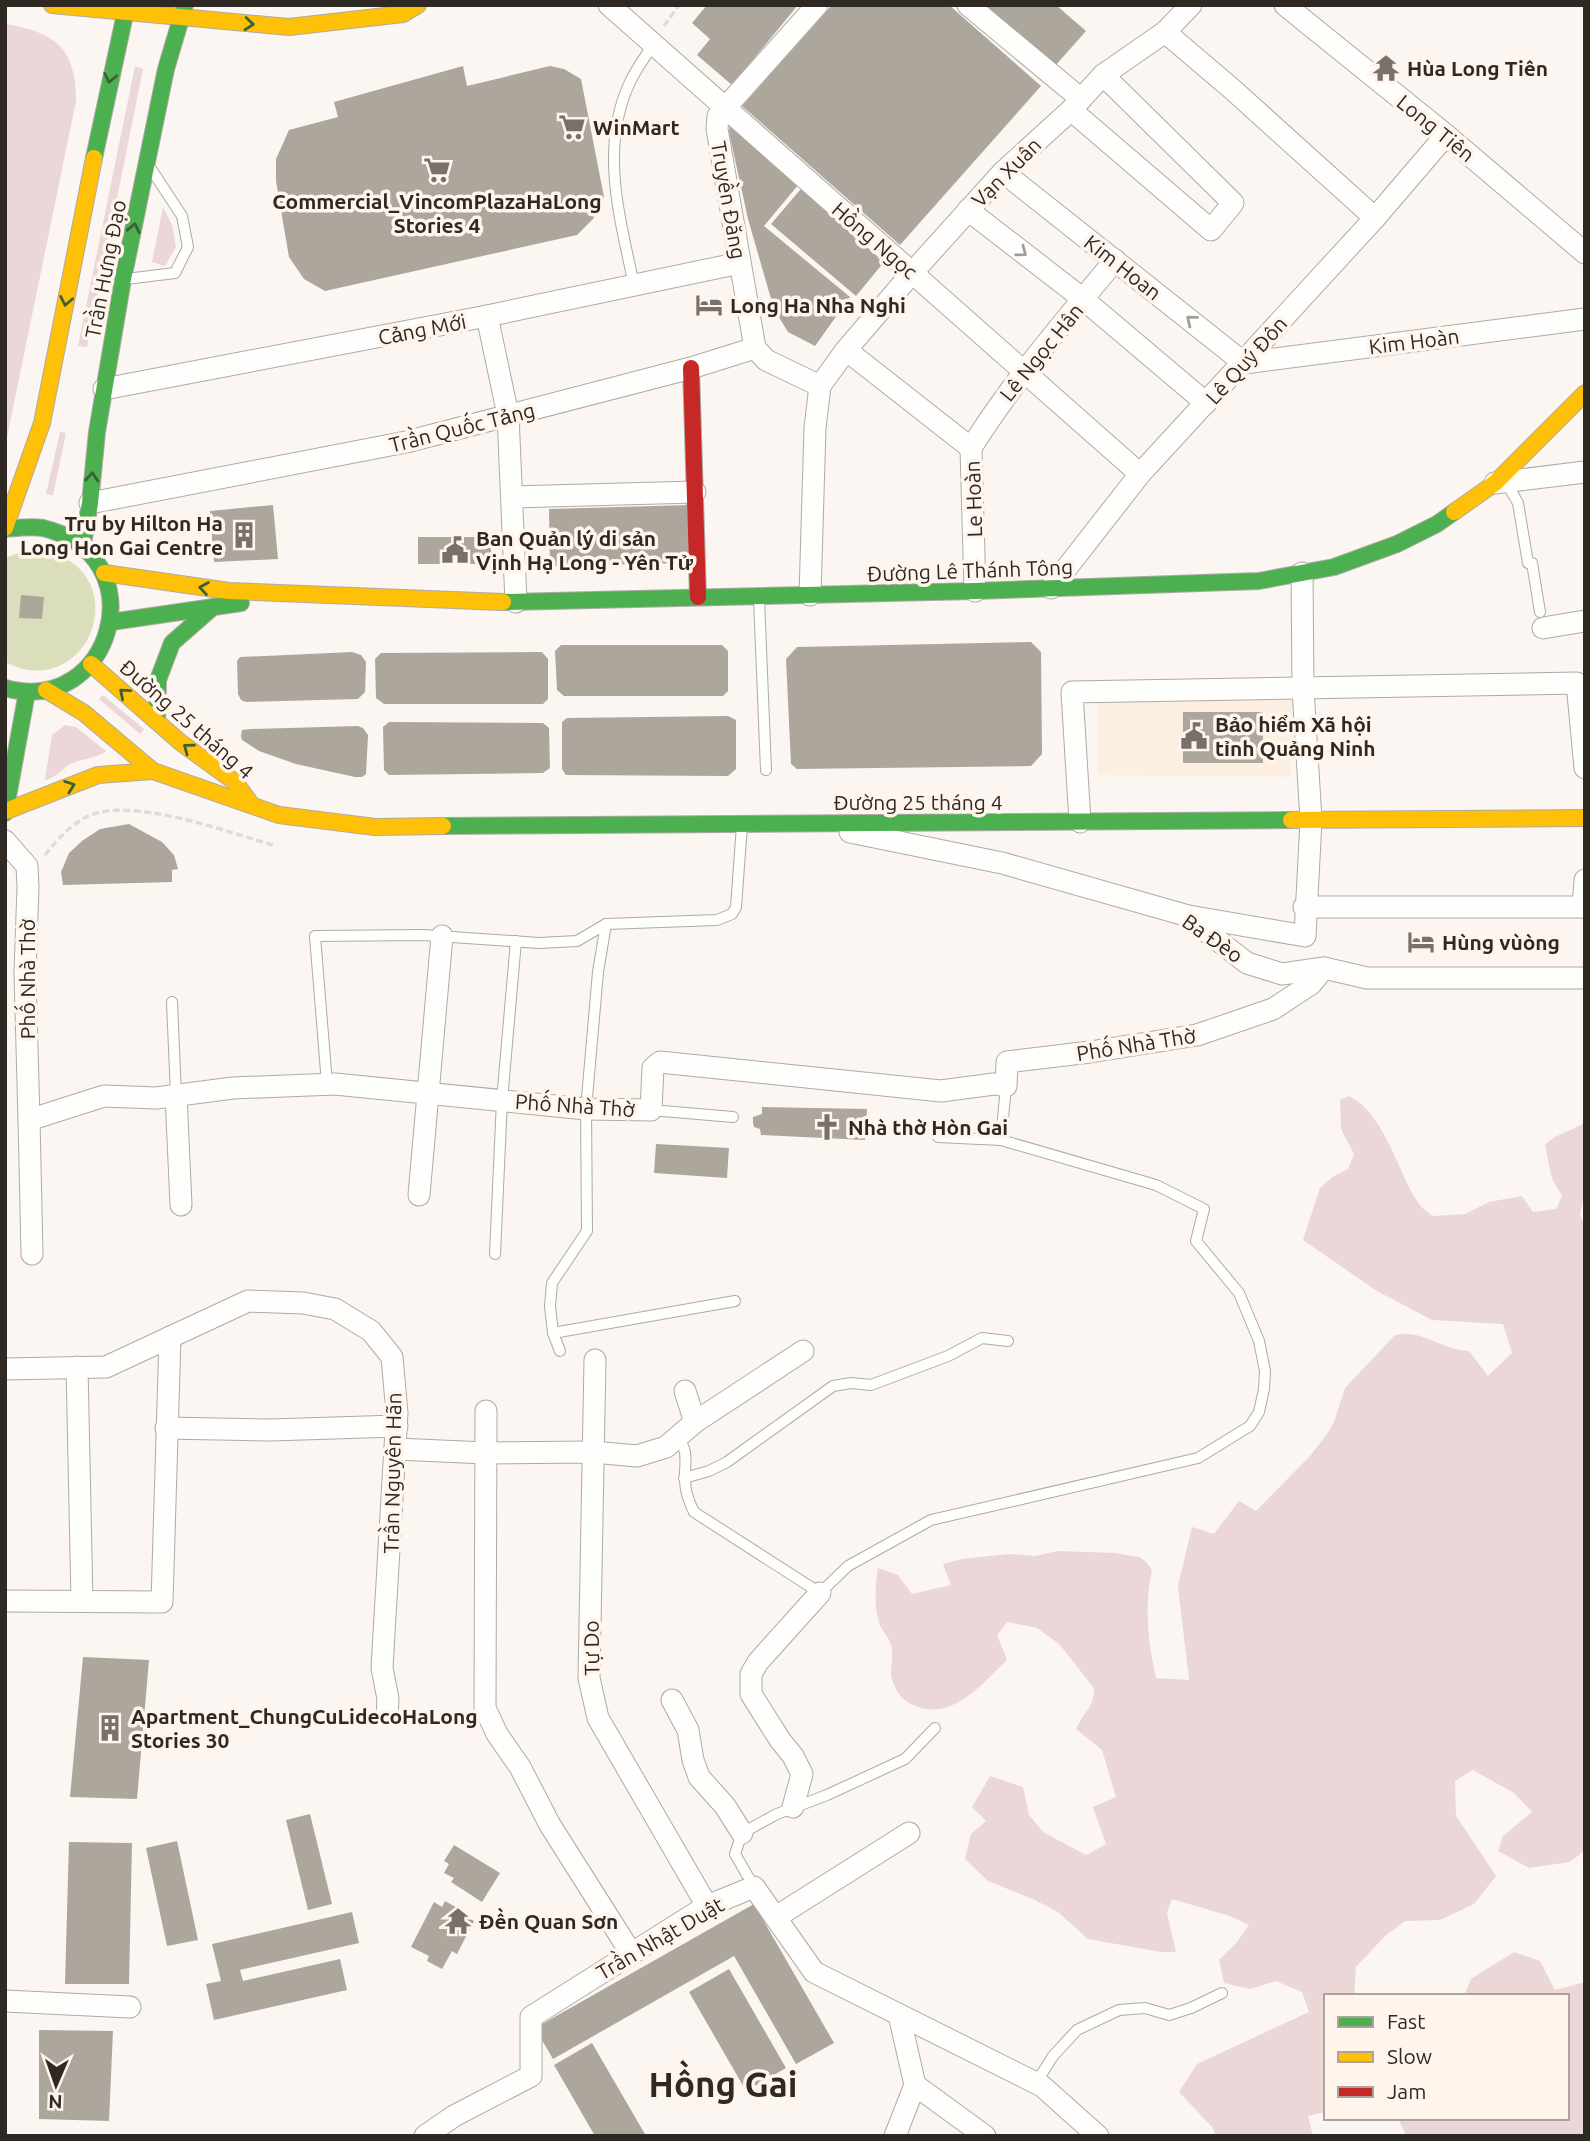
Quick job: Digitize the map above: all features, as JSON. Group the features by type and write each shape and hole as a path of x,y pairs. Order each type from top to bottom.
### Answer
{"street":[{"path":"52,5 183,12 289,27 402,13 418,5"},
{"name":"Hồng Ngọc","path":"609,5 1140,474"},
{"name":"Truyền Đăng","path":"755,348 717,129 718,116 817,5"},
{"path":"968,5 1210,230 1233,203 1103,75"},
{"name":"Vạn Xuân","path":"810,595 815,428 820,386 846,350 1003,172 1103,75 1165,32 1191,5"},
{"name":"Long Tiên","path":"1284,5 1446,135 1585,253"},
{"name":"Trần Hưng Đạo","path":"5,528 42,423 111,72 127,9"},
{"name":"Trần Hưng Đạo","path":"83,544 104,389 123,279 166,69 183,12"},
{"path":"1165,32 1375,218"},
{"name":"Lê Quý Đôn","path":"1051,588 1140,474 1375,218 1446,135"},
{"name":"Kim Hoan","path":"1003,172 1244,363"},
{"path":"968,211 1083,299 1206,403"},
{"name":"Lê Ngọc Hân","path":"971,448 997,407 1115,260"},
{"name":"Cảng Mới","path":"104,389 487,316 740,263"},
{"path":"487,316 508,415 516,602"},
{"name":"Kim Hoàn","path":"1244,363 1585,319"},
{"path":"755,348 766,360 782,370 820,386"},
{"name":"Trần Quốc Tảng","path":"90,503 406,442 691,368 755,348"},
{"path":"846,350 971,448"},
{"path":"691,368 698,597"},
{"name":"Đường Lê Thánh Tông","path":"104,573 229,592 516,602 1259,582 1334,567 1396,544 1437,524 1501,483 1585,393"},
{"name":"Le Hoàn","path":"971,448 975,591"},
{"path":"1501,483 1585,472"},
{"path":"512,497 695,492"},
{"path":"5,528 43,527 83,544 104,573 111,597 111,622 104,644 91,664 63,685 46,690 27,692 5,688"},
{"path":"1185,915 1304,936 1311,820 1303,689 1302,573"},
{"name":"Đường Lê Thánh Tông","path":"111,622 296,593"},
{"path":"157,721 158,680 172,643 213,607"},
{"path":"1541,620 1585,621"},
{"name":"Đường 25 tháng 4","path":"91,664 157,721 235,782 254,807"},
{"path":"1080,822 1072,692 1577,683 1585,768"},
{"name":"Đường 25 tháng 4","path":"46,690 83,713 153,771 279,815 375,827 1585,818"},
{"path":"6,812 27,692"},
{"path":"6,812 98,775 153,771"},
{"name":"Ba Đèo","path":"807,824 1002,863 1185,915 1247,963 1282,974 1324,968 1367,978 1585,978"},
{"name":"Phố Nhà Thờ","path":"5,841 27,866 25,973 29,1120 104,1096 156,1098 233,1088 327,1084 586,1109 651,1110 653,1068 660,1062 941,1091 994,1084 1006,1086 1007,1062 1197,1035 1273,1009 1311,984 1324,968"},
{"path":"1304,907 1584,907 1585,880"},
{"path":"419,1195 442,936"},
{"path":"176,1095 181,1205"},
{"path":"29,1120 32,1254"},
{"name":"Trần Nguyên Hãn","path":"5,1369 106,1367 248,1301 303,1303 335,1309 372,1331 392,1357 397,1426 383,1668 388,1699 387,1715"},
{"path":"5,1601 162,1602 170,1337"},
{"path":"396,1449 637,1455 666,1447 695,1422 803,1351"},
{"name":"Tự Do","path":"594,1360 590,1678 598,1718 707,1906"},
{"path":"77,1367 82,1601"},
{"path":"685,1391 695,1422"},
{"path":"486,1411 485,1708 496,1734 520,1768 550,1825 631,1953"},
{"path":"166,1428 271,1430 397,1426"},
{"path":"793,1807 801,1781 800,1768 755,1703 750,1685 751,1674 758,1662 820,1593"},
{"path":"672,1700 688,1730 699,1777 725,1806 743,1833"},
{"path":"775,1917 909,1833"},
{"path":"754,1887 814,1972 1042,2086 1098,2136"},
{"name":"Trần Nhật Duật","path":"425,2136 454,2116 531,2076 531,2017 707,1906 754,1887"},
{"path":"5,2001 130,2007"},
{"path":"895,2136 915,2085 899,2015"},
{"path":"915,2085 985,2136"}],"lane":[{"path":"634,285 616,200 614,152 617,129 630,82 653,44"},
{"path":"123,279 175,273 188,247 182,216 148,164"},
{"path":"1501,483 1518,503 1528,563 1532,563 1541,620"},
{"path":"759,596 766,770"},
{"path":"327,1084 315,936 442,936 539,943 577,941 606,924 717,920 732,914 736,908 742,824"},
{"path":"560,1351 552,1333 552,1283 587,1231 586,1109 598,972 606,924"},
{"path":"495,1254 502,1100 516,942"},
{"path":"172,1002 176,1095"},
{"path":"1001,1140 1006,1086"},
{"path":"651,1110 733,1117"},
{"path":"677,1438 683,1443 687,1459 684,1478 687,1498 694,1512 820,1593 848,1566 931,1520 1198,1458 1250,1426 1259,1412 1265,1371 1259,1341 1239,1293 1196,1241 1204,1209 1156,1185 1001,1140 938,1137"},
{"path":"552,1333 735,1301"},
{"path":"684,1478 709,1471 727,1462 833,1386 851,1383 871,1385 948,1356 982,1338 1008,1341"},
{"path":"754,1887 734,1854 743,1833 793,1807 827,1795 905,1759 935,1728"},
{"path":"1035,2082 1053,2056 1077,2030 1119,2010 1145,2008 1169,2015 1222,1993"}],"path":[{"path":"653,44 678,5"},
{"path":"45,855 61,836 85,817 113,808 149,811 273,845"}],"shaded area":[{"path":"5,24 37,32 59,46 67,55 72,68 76,101 5,447"},
{"path":"135,66 143,69 87,347 78,346"},
{"path":"163,207 172,225 176,247 165,266 152,262"},
{"path":"60,432 66,433 53,495 46,494"},
{"path":"42,549 72,563 90,583 95,607 91,631 79,651 59,666 34,670 5,662 5,558 26,550"},
{"path":"103,695 144,729 140,734 99,699"},
{"name":"Bảo hiểm Xã hội tỉnh Quảng Ninh","path":"1098,696 1292,698 1291,777 1097,775"},
{"path":"65,725 76,727 106,751 73,763 45,780 52,735"},
{"path":"1349,1096 1372,1115 1418,1203 1433,1216 1465,1214 1489,1202 1522,1196 1533,1212 1556,1209 1562,1196 1552,1179 1545,1145 1585,1122 1585,1189 1580,1215 1585,1225 1585,1850 1570,1862 1529,1868 1498,1851 1503,1836 1532,1812 1514,1793 1473,1770 1455,1781 1456,1816 1496,1876 1474,1904 1440,1920 1405,1921 1385,1936 1356,1967 1354,1994 1324,1994 1324,2112 1308,2116 1313,2136 1216,2136 1212,2127 1179,2092 1197,2064 1309,2012 1302,1992 1276,1981 1250,1989 1224,1983 1219,1960 1249,1925 1230,1916 1172,1899 1167,1913 1176,1952 1161,1952 1088,1939 1058,1912 988,1881 965,1859 971,1834 986,1821 972,1807 990,1776 1023,1787 1029,1815 1043,1832 1086,1855 1106,1844 1093,1807 1116,1797 1102,1750 1076,1729 1090,1705 1094,1688 1059,1644 1037,1628 1007,1622 997,1635 1007,1660 976,1690 953,1705 940,1709 927,1709 909,1703 898,1693 891,1673 892,1650 876,1609 877,1575 878,1568 898,1575 912,1594 951,1585 943,1564 962,1559 1009,1554 1035,1556 1058,1551 1115,1553 1139,1557 1152,1570 1148,1624 1156,1678 1189,1680 1178,1586 1192,1527 1214,1534 1239,1501 1256,1511 1310,1456 1334,1422 1345,1388 1395,1335 1416,1335 1451,1348 1469,1351 1488,1376 1512,1353 1503,1324 1432,1320 1377,1291 1303,1240 1320,1188 1348,1169 1354,1154 1341,1129 1340,1100"},
{"path":"1514,1952 1540,1961 1555,1990 1585,1982 1585,2133 1582,2136 1406,2136 1399,2120 1569,2120 1569,1994 1465,1994 1471,1979"}],"building":[{"path":"707,5 798,5 732,85 697,55 710,39 692,23"},
{"path":"832,5 949,5 1041,86 900,245 742,106"},
{"path":"984,5 1056,5 1086,31 1055,66"},
{"name":"Commercial_VincomPlazaHaLong Stories 4","path":"463,66 467,86 550,66 564,69 581,79 604,197 593,219 577,235 325,291 304,279 289,257 276,181 276,159 289,130 338,117 334,102"},
{"path":"730,122 799,184 764,226 850,297 815,346 788,332 774,309 748,219 729,132"},
{"path":"806,183 889,256 856,296 771,224"},
{"name":"Tru by Hilton Ha Long Hon Gai Centre","path":"273,505 278,559 214,562 210,511"},
{"path":"689,505 688,563 550,566 549,509"},
{"name":"Ban Quản lý di sản Vịnh Hạ Long - Yên Tử","path":"418,537 491,537 491,564 418,564"},
{"path":"21,595 44,597 42,619 19,618"},
{"path":"1031,642 1041,652 1042,754 1031,766 797,769 791,764 786,659 797,647"},
{"path":"561,645 722,645 728,651 728,691 723,696 564,696 557,690 555,651"},
{"path":"352,652 361,655 366,662 365,692 358,699 246,702 241,700 238,694 237,661 240,657"},
{"path":"542,652 548,659 548,699 543,704 384,704 376,698 375,659 381,653"},
{"path":"1183,712 1263,712 1263,763 1183,763"},
{"path":"728,716 736,720 736,769 728,776 566,775 562,769 562,722 567,718"},
{"path":"389,722 543,723 549,728 550,768 543,773 389,775 384,770 383,727"},
{"path":"358,726 368,735 366,774 362,777 296,764 259,751 242,740 241,736 242,730 251,729"},
{"path":"129,824 162,842 174,855 178,869 172,870 172,882 63,885 61,872 69,853 100,829"},
{"path":"762,1107 867,1109 865,1140 761,1135 760,1129 754,1127 753,1117 762,1114"},
{"path":"656,1144 729,1148 727,1178 654,1173"},
{"name":"Apartment_ChungCuLidecoHaLong Stories 30","path":"83,1657 149,1660 137,1799 70,1797"},
{"path":"310,1814 332,1904 308,1910 286,1820"},
{"path":"177,1841 198,1940 167,1946 146,1848"},
{"path":"69,1842 132,1843 129,1984 65,1984"},
{"path":"454,1845 500,1873 482,1902 451,1882 454,1878 444,1873 449,1864 444,1861"},
{"path":"445,1901 474,1921 457,1954 452,1951 442,1969 427,1961 429,1956 411,1947 434,1902 442,1907"},
{"path":"754,1904 834,2043 796,2064 734,1956 553,2059 535,2028"},
{"path":"352,1912 359,1943 240,1970 243,1981 340,1959 347,1990 214,2020 206,1984 221,1981 212,1944"},
{"path":"729,1969 786,2068 746,2091 689,1992"},
{"path":"39,2030 113,2031 109,2121 39,2119"},
{"path":"592,2043 646,2136 595,2136 554,2065"}],"traffic: fast":[{"path":"94,158 127,5"},
{"path":"83,544 97,432 123,279 166,69 185,5"},
{"path":"503,602 975,591 1259,581 1334,567 1397,544 1437,524 1454,512"},
{"path":"5,529 43,528 79,544 101,569 110,599 108,630 95,658 72,680 42,691 5,688"},
{"path":"111,622 241,603"},
{"path":"157,721 158,680 172,643 213,607"},
{"path":"5,813 27,692"},
{"path":"443,826 1291,820"}],"traffic: slow":[{"path":"52,5 289,27 403,14 418,5"},
{"path":"5,528 42,423 94,158"},
{"path":"1454,512 1495,483 1585,393"},
{"path":"104,573 229,591 503,602"},
{"path":"91,664 180,742 235,782 251,804"},
{"path":"46,690 84,713 153,771 279,815 375,827 443,826"},
{"path":"6,811 98,775 153,771"},
{"path":"1291,820 1585,818"}],"traffic: jam":[{"path":"691,368 698,597"}],"place":[{"name":"Hùa Long Tiên","path":"1386,68"},
{"name":"WinMart","path":"572,127"},
{"name":"Commercial_VincomPlazaHaLong Stories 4","path":"437,170"},
{"name":"Long Ha Nha Nghi","path":"709,305"},
{"name":"Tru by Hilton Ha Long Hon Gai Centre","path":"244,535"},
{"name":"Ban Quản lý di sản Vịnh Hạ Long - Yên Tử","path":"455,550"},
{"name":"Bảo hiểm Xã hội tỉnh Quảng Ninh","path":"1194,736"},
{"name":"Hùng vùòng","path":"1421,942"},
{"name":"Nhà thờ Hòn Gai","path":"827,1127"},
{"name":"Apartment_ChungCuLidecoHaLong Stories 30","path":"110,1728"},
{"name":"Đền Quan Sơn","path":"458,1921"}],"district":[{"name":"Hồng Gai","path":"723,2084"}]}
